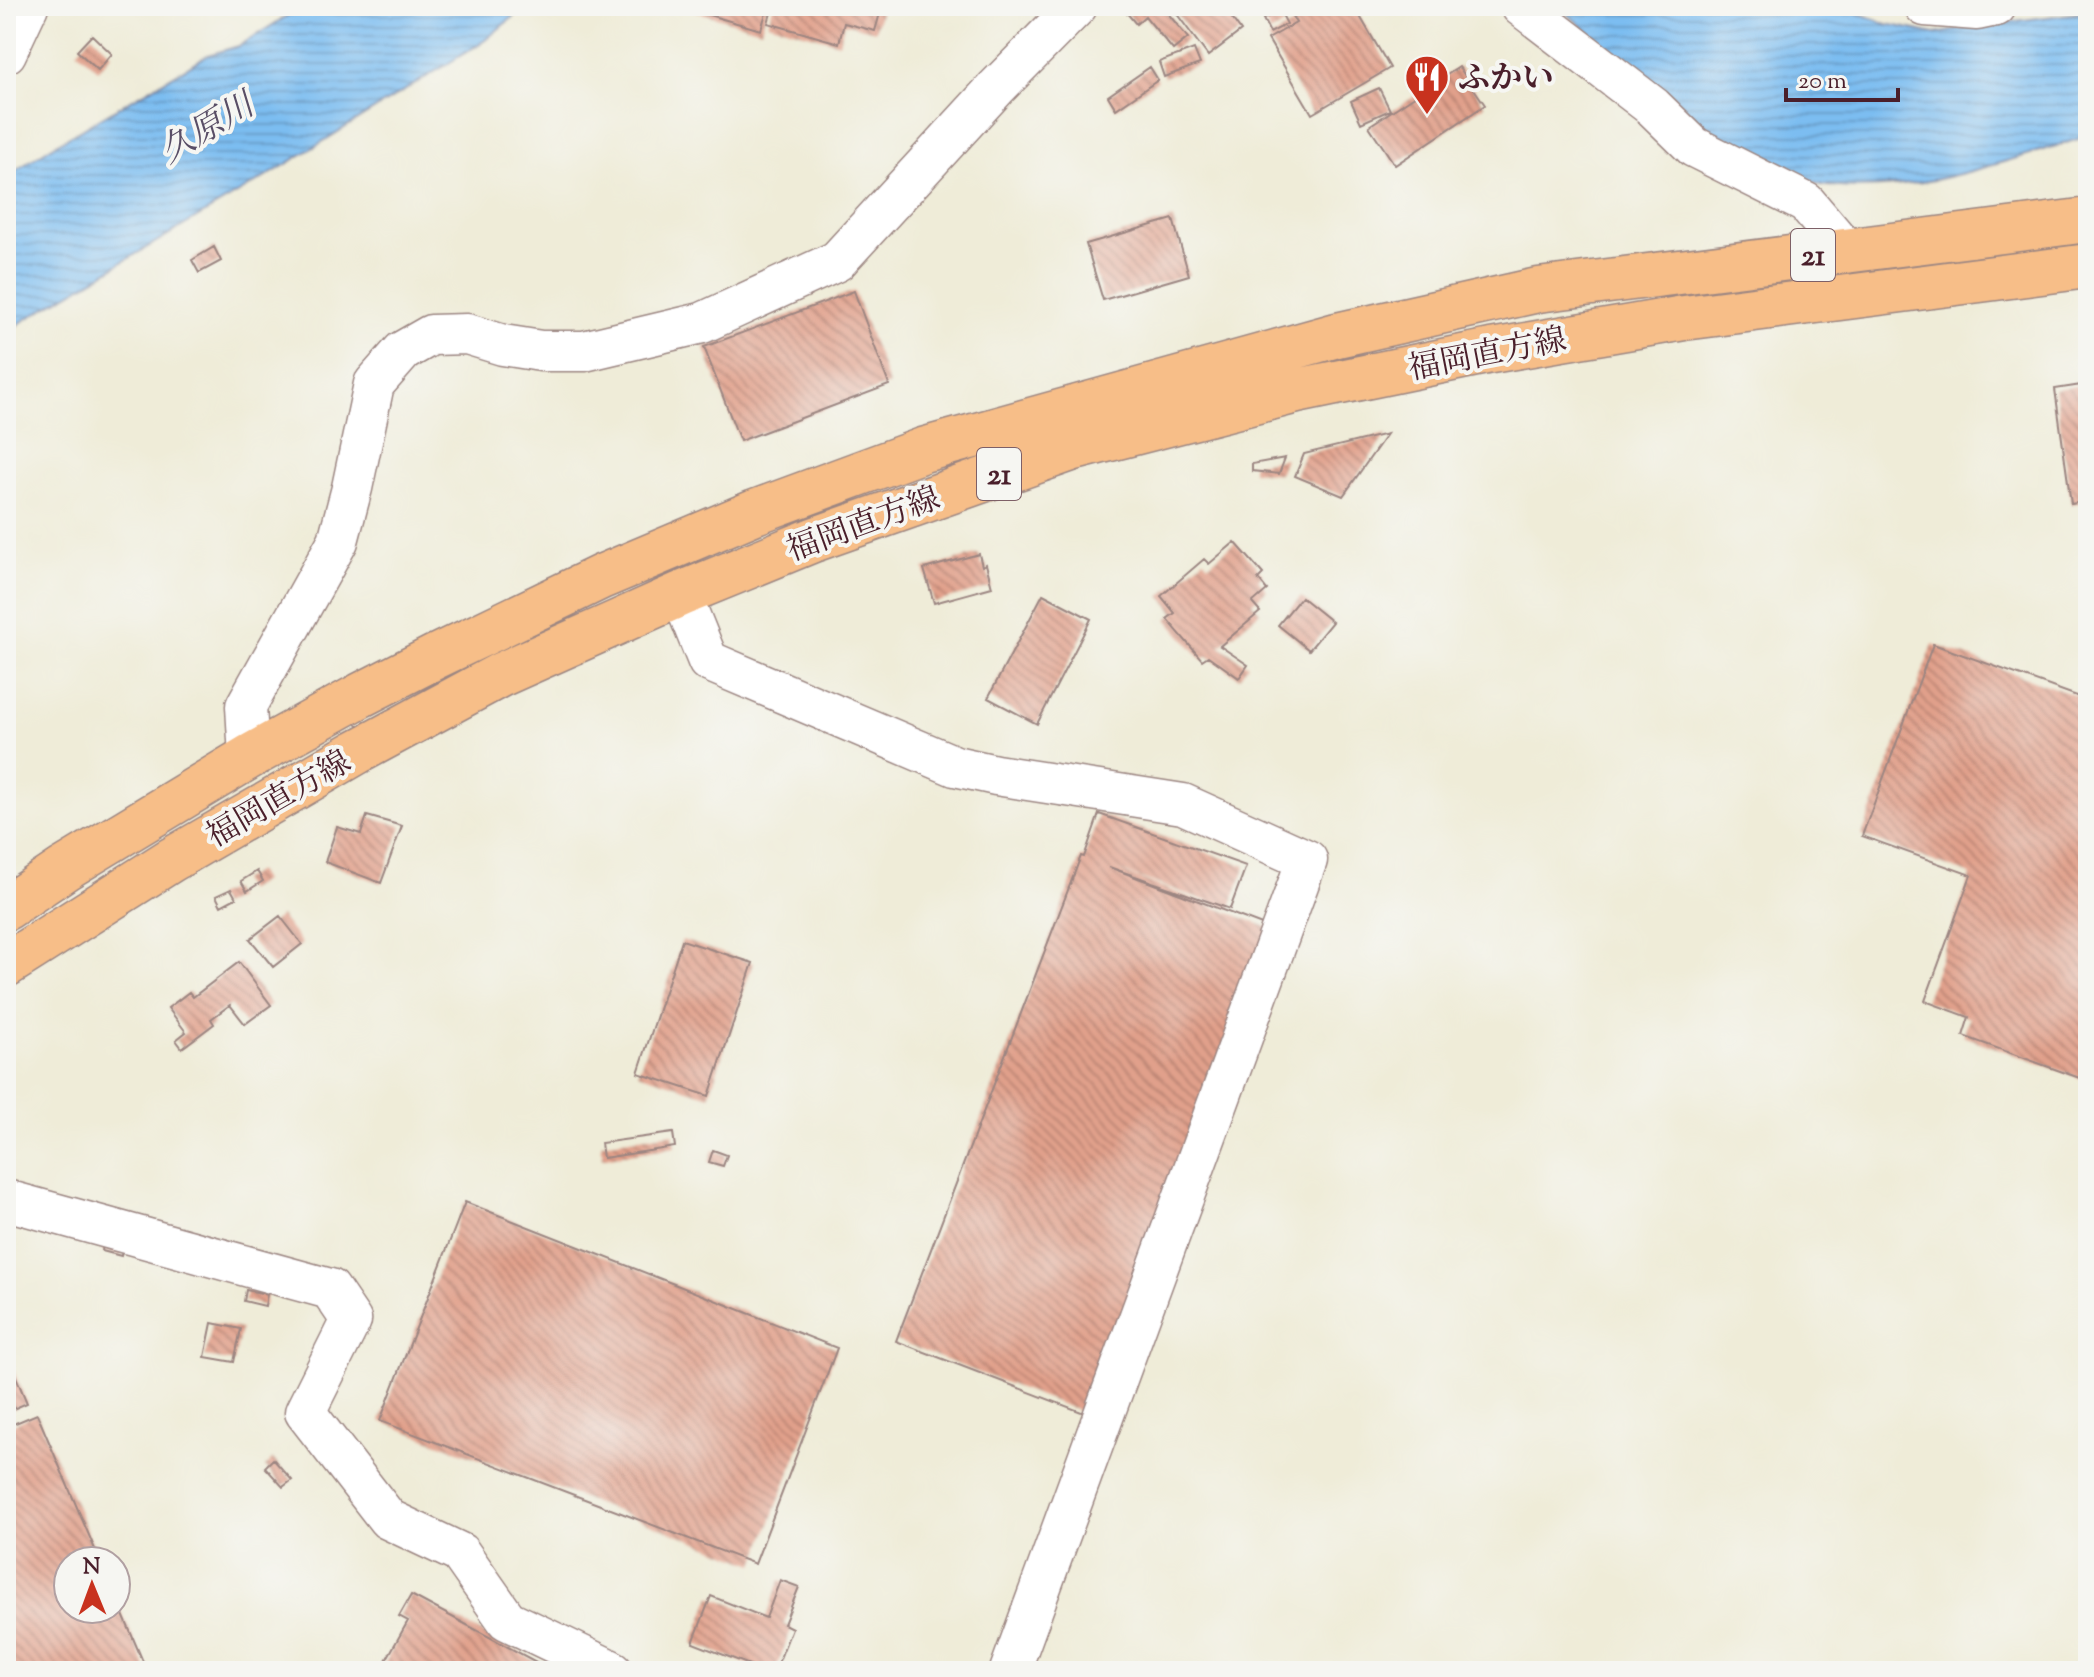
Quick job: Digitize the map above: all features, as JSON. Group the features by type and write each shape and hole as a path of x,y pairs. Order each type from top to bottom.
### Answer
{"main road":[{"name":"福岡直方線","path":"6,908 64,869 249,757 361,695 601,577 755,512 923,450 1337,335 1538,290 2088,220"},
{"name":"福岡直方線","path":"6,965 171,860 357,752 500,675 681,594 813,540 1071,449 1297,391 1491,351 1684,318 2088,266"}],"street":[{"path":"6,53 28,6"},
{"path":"249,757 246,706 338,541 374,384 403,351 431,335 467,334 541,351 584,351 702,323 837,261 996,88 1077,6"},
{"path":"1521,6 1653,107 1694,147 1806,203 1846,250"},
{"path":"1925,6 1977,10 1996,6"},
{"path":"681,594 708,661 737,674 955,766 1183,804 1307,860 1010,1671"},
{"path":"6,1200 330,1289 351,1320 305,1412 388,1519 460,1553 507,1620 613,1671"}],"water":[{"name":"久原川","path":"303,6 526,6 484,41 6,333 6,177 51,147 208,55 239,46"},
{"path":"1558,6 1840,6 1887,24 1935,34 2078,13 2088,7 2088,136 1927,181 1861,188 1819,184 1761,159 1699,122"}],"building":[{"path":"697,6 768,6 761,30 695,11"},
{"path":"773,6 882,6 875,31 844,23 839,43 768,23"},
{"path":"1121,6 1162,6 1188,38 1173,50 1145,16 1136,24"},
{"path":"1171,6 1223,6 1241,31 1208,56"},
{"path":"1286,6 1354,6 1390,68 1312,114 1268,39 1296,23"},
{"path":"1280,11 1287,24 1270,33 1263,19"},
{"path":"92,35 112,54 98,70 77,51"},
{"path":"1194,49 1200,64 1164,77 1159,62"},
{"path":"1150,67 1158,80 1116,109 1108,96"},
{"name":"ふかい","path":"1459,67 1485,105 1395,165 1369,126"},
{"path":"1379,88 1390,110 1361,123 1351,101"},
{"path":"1173,219 1189,275 1103,300 1086,244"},
{"path":"214,247 221,261 199,273 192,260"},
{"path":"854,291 889,385 740,441 704,347"},
{"path":"2088,384 2088,501 2071,504 2055,389"},
{"path":"1387,434 1343,496 1295,476 1304,454"},
{"path":"1285,458 1279,474 1252,471 1252,464"},
{"path":"1235,542 1263,574 1258,579 1267,590 1252,603 1260,612 1220,646 1248,665 1239,678 1208,656 1202,660 1167,619 1175,613 1161,596 1204,559 1209,564"},
{"path":"979,554 982,566 986,564 992,587 934,603 924,569"},
{"path":"1043,594 1091,619 1037,724 988,698"},
{"path":"1301,597 1332,622 1309,650 1278,625"},
{"path":"1933,644 2088,700 2088,1081 1963,1036 1969,1017 1925,1001 1971,875 1862,836"},
{"path":"1099,814 1246,866 1230,909 1109,867 1270,928 1084,1413 896,1341"},
{"path":"367,816 402,826 381,883 325,862 337,827 361,834"},
{"path":"257,871 263,881 247,891 241,881"},
{"path":"231,889 236,898 221,906 216,896"},
{"path":"280,916 302,944 273,967 250,939"},
{"path":"682,940 753,963 709,1096 638,1073"},
{"path":"239,962 271,1005 245,1024 230,1005 211,1019 214,1024 182,1048 176,1040 186,1032 168,1008 189,992 193,997"},
{"path":"673,1133 675,1147 603,1158 601,1143"},
{"path":"713,1150 727,1155 723,1166 709,1162"},
{"path":"465,1202 837,1348 755,1564 380,1421"},
{"path":"104,1239 124,1244 121,1256 102,1251"},
{"path":"246,1290 267,1294 265,1306 244,1301"},
{"path":"212,1323 241,1329 234,1362 205,1357"},
{"path":"6,1353 27,1403 6,1412"},
{"path":"37,1414 93,1545 52,1545 52,1625 127,1625 147,1671 6,1671 6,1427"},
{"path":"273,1459 292,1480 283,1487 265,1467"},
{"path":"780,1580 799,1587 784,1624 792,1628 775,1671 765,1671 693,1643 711,1596 766,1618"},
{"path":"411,1595 553,1671 380,1671 408,1621 399,1616"}],"place":[{"name":"ふかい","path":"1427,116"}]}
